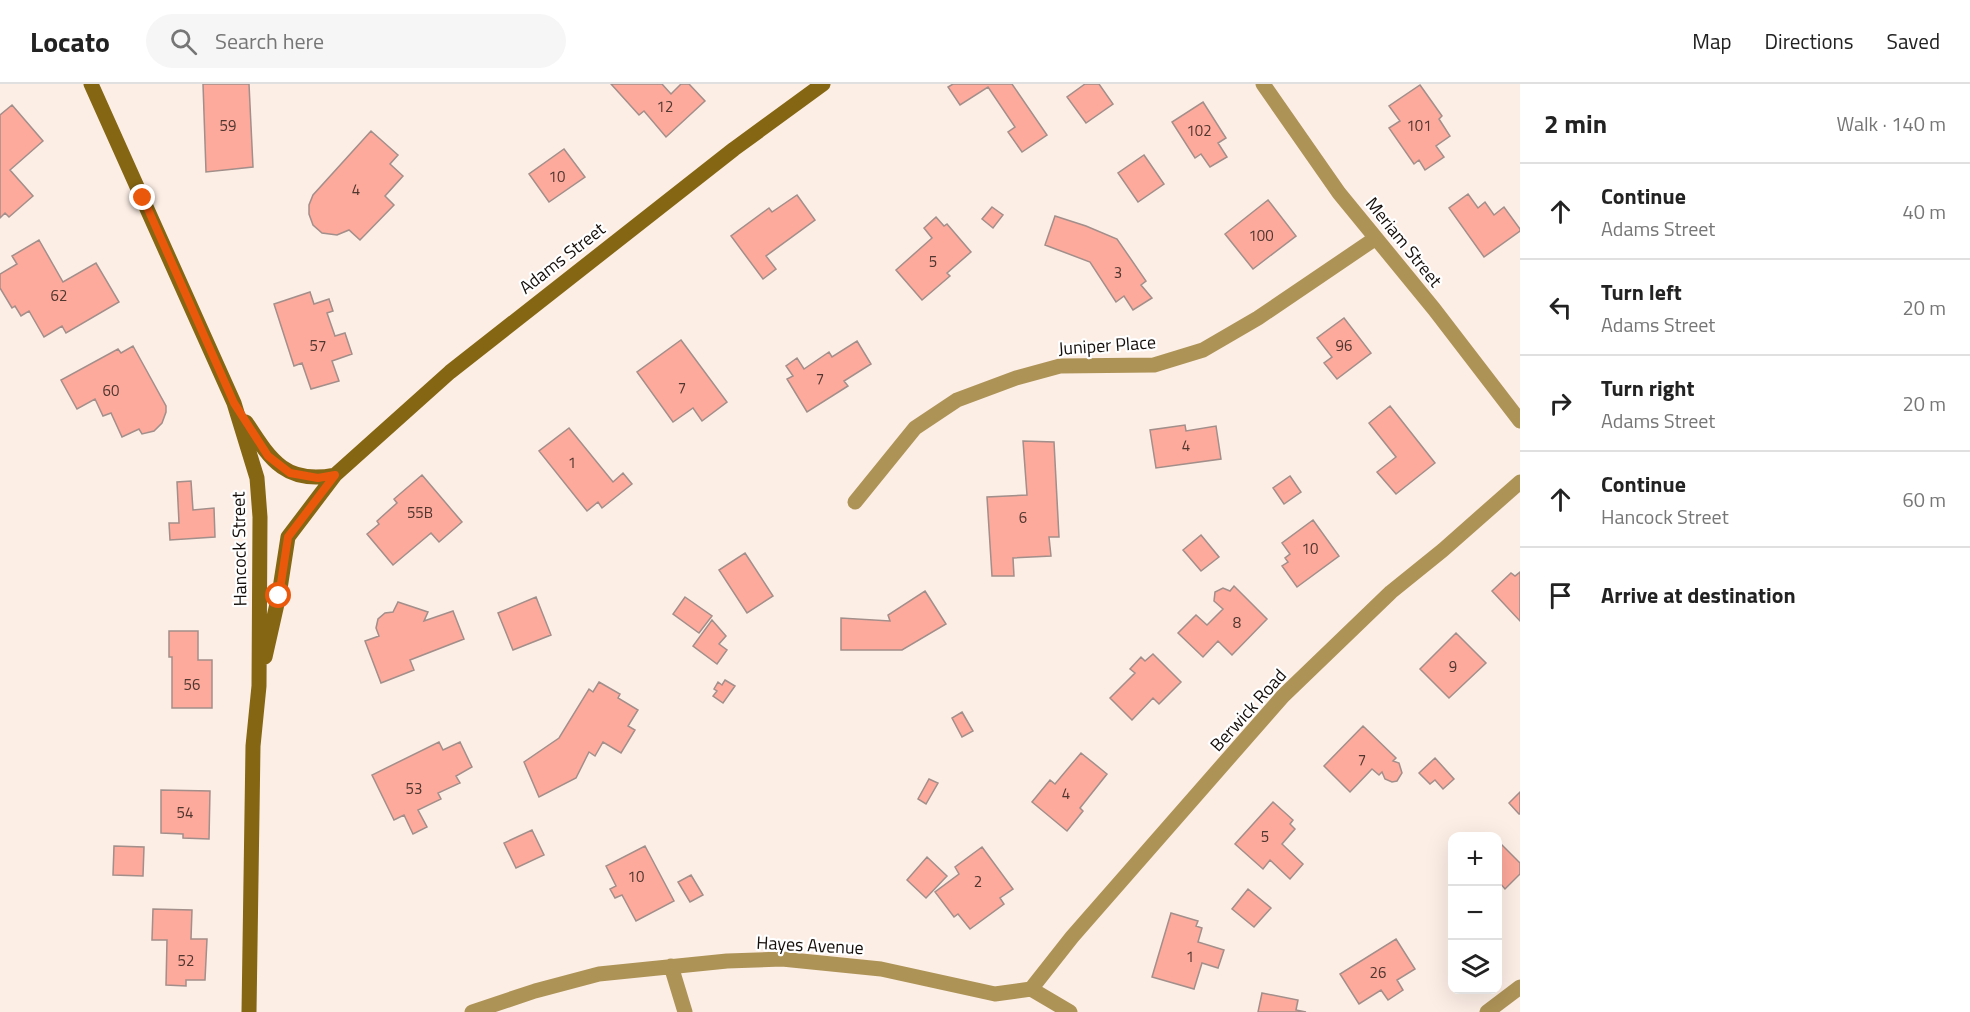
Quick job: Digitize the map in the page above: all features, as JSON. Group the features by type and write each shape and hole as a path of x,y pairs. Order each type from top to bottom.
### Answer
{"main road":[{"name":"Hancock Street","path":"91,84 234,403 257,478 260,517 259,686 253,746 249,1012"},
{"name":"Adams Street","path":"259,686 279,596 288,537 335,475 450,372 718,161 823,84"},
{"path":"234,403 268,456 290,473 318,478 335,475"}],"street":[{"name":"Meriam Street","path":"1263,84 1339,193 1434,309 1520,421"},
{"name":"Juniper Place","path":"855,502 915,428 957,400 1016,378 1060,366 1154,365 1203,350 1258,318 1376,238"},
{"name":"Berwick Road","path":"1031,989 1072,937 1284,696 1390,592 1443,550 1520,482"},
{"name":"Hayes Avenue","path":"472,1012 535,991 599,974 671,966 782,959 881,969 995,994 1031,989"},
{"path":"671,966 685,1012"},
{"path":"1487,1012 1520,987"},
{"path":"1031,989 1070,1012"}],"building":[{"path":"203,84 249,84 253,167 206,172"},
{"path":"611,84 662,84 671,94 681,84 689,84 705,101 666,137 644,111 639,115"},
{"path":"953,84 1012,84 1047,135 1022,152 1008,132 1015,127 988,87 960,105 948,87"},
{"path":"1085,84 1099,84 1113,104 1086,123 1067,97"},
{"path":"1420,85 1442,116 1439,119 1450,136 1436,146 1444,157 1425,170 1419,160 1414,164 1389,128 1400,121 1389,106"},
{"path":"1203,102 1226,138 1218,143 1227,157 1210,167 1201,154 1195,158 1172,122"},
{"path":"12,105 43,141 10,170 33,196 9,217 5,213 0,218 0,115"},
{"path":"371,131 398,155 390,164 403,176 385,196 394,205 360,240 349,230 337,235 322,233 313,225 309,214 309,205 313,195"},
{"path":"564,149 585,177 549,202 529,174"},
{"path":"1144,155 1164,184 1138,202 1118,173"},
{"path":"1468,194 1478,208 1485,202 1494,215 1504,207 1520,229 1484,257 1449,208"},
{"path":"797,195 815,220 766,256 776,269 763,279 731,236 769,208 772,212"},
{"path":"1268,200 1296,236 1253,269 1225,234"},
{"path":"992,207 1003,215 993,228 982,219"},
{"path":"1055,216 1117,239 1146,281 1141,285 1152,298 1133,310 1124,296 1116,302 1090,262 1045,245"},
{"path":"936,217 944,226 947,224 971,252 947,273 950,276 922,300 896,270 932,238 924,228"},
{"path":"39,240 63,282 96,263 119,302 66,333 62,326 44,337 29,311 21,316 15,306 12,308 0,288 0,274 17,264 12,256"},
{"path":"310,292 314,304 329,299 333,311 327,313 335,336 345,333 352,354 332,361 339,381 311,389 302,363 294,366 274,304"},
{"path":"1344,318 1371,353 1337,379 1324,363 1332,357 1317,338"},
{"path":"681,340 727,402 702,421 693,408 673,422 637,372"},
{"path":"857,341 871,364 844,381 848,386 807,412 787,379 793,376 786,366 797,358 804,369 829,352 832,357"},
{"path":"133,346 166,406 166,412 162,423 154,431 142,434 139,429 122,437 111,413 103,416 95,399 77,409 61,380 118,349 121,353"},
{"path":"1390,406 1435,463 1396,494 1377,472 1396,457 1369,423"},
{"path":"1185,425 1186,431 1216,426 1221,459 1156,468 1150,430"},
{"path":"569,428 613,482 623,473 632,484 602,508 598,502 587,511 539,451"},
{"path":"1023,441 1054,442 1059,537 1049,537 1051,556 1013,558 1014,576 992,576 987,497 1027,495"},
{"path":"422,475 462,522 439,542 431,533 393,565 367,534 379,524 377,521 397,503 394,499"},
{"path":"1290,476 1301,492 1284,504 1273,488"},
{"path":"191,481 193,510 214,508 215,537 170,540 169,523 179,523 177,482"},
{"path":"1313,520 1339,556 1297,587 1282,566 1288,562 1285,558 1290,554 1282,543"},
{"path":"1201,535 1219,557 1201,571 1183,550"},
{"path":"745,553 773,596 747,613 719,570"},
{"path":"1520,572 1520,621 1492,591 1511,573 1515,576"},
{"path":"1234,586 1267,619 1232,655 1218,641 1203,657 1178,633 1196,615 1207,625 1223,609 1214,601 1215,592 1223,588 1230,591"},
{"path":"925,591 946,624 902,650 841,650 841,618 890,621 888,615"},
{"path":"536,597 551,635 513,650 498,613"},
{"path":"685,597 712,616 699,633 673,614"},
{"path":"398,602 428,612 424,621 453,611 464,639 410,660 414,670 381,683 365,641 379,636 376,628 378,619 385,613 393,612"},
{"path":"712,620 726,636 719,644 727,650 717,664 693,646"},
{"path":"169,631 198,631 198,660 212,660 212,708 172,708 172,657 169,657"},
{"path":"1456,633 1486,663 1449,698 1420,669"},
{"path":"1153,654 1181,682 1159,704 1153,698 1132,720 1110,698 1135,673 1130,669 1141,657 1145,661"},
{"path":"725,680 735,686 723,703 713,696 717,691 714,689 718,682 722,685"},
{"path":"599,682 620,694 618,698 638,710 628,726 635,730 621,753 603,742 595,756 589,752 576,778 539,797 524,762 559,738 589,689 593,692"},
{"path":"962,712 973,731 962,737 952,718"},
{"path":"1363,726 1396,758 1393,761 1399,763 1402,773 1397,781 1392,782 1385,779 1382,772 1379,775 1372,769 1350,792 1324,766"},
{"path":"439,742 443,750 460,742 472,767 456,776 460,783 438,793 441,799 418,810 427,827 413,834 404,815 394,820 372,775"},
{"path":"1081,753 1107,774 1080,808 1083,811 1067,831 1032,802 1050,780 1055,784"},
{"path":"1435,758 1454,779 1443,789 1435,780 1430,784 1419,773"},
{"path":"929,779 938,783 926,804 918,799"},
{"path":"161,790 210,791 209,839 183,838 183,834 161,833"},
{"path":"1520,792 1520,814 1519,814 1509,803"},
{"path":"1273,802 1293,820 1290,824 1295,829 1282,844 1303,864 1290,879 1270,860 1263,869 1235,844"},
{"path":"532,830 544,855 516,868 504,843"},
{"path":"1502,845 1520,863 1520,874 1505,889 1502,885"},
{"path":"114,846 144,847 143,876 113,875"},
{"path":"645,846 674,901 636,921 622,895 615,898 610,889 616,886 606,866"},
{"path":"982,847 1013,889 1000,898 1004,904 970,929 958,914 954,917 935,892 959,874 955,867"},
{"path":"927,857 947,876 926,898 907,880"},
{"path":"691,875 703,895 690,902 678,882"},
{"path":"1248,889 1271,908 1254,927 1232,909"},
{"path":"153,909 192,910 191,939 207,939 205,980 186,980 186,986 166,985 167,940 152,940"},
{"path":"1171,913 1198,921 1196,926 1202,928 1198,942 1224,950 1218,968 1202,963 1194,989 1152,977"},
{"path":"1396,939 1415,969 1397,980 1403,990 1388,1000 1381,990 1359,1004 1340,974"},
{"path":"1262,993 1298,1000 1296,1010 1306,1012 1258,1012"}],"route":[{"path":"143,198 234,403 268,456 290,473 318,478 335,475 288,537 279,596"}]}
